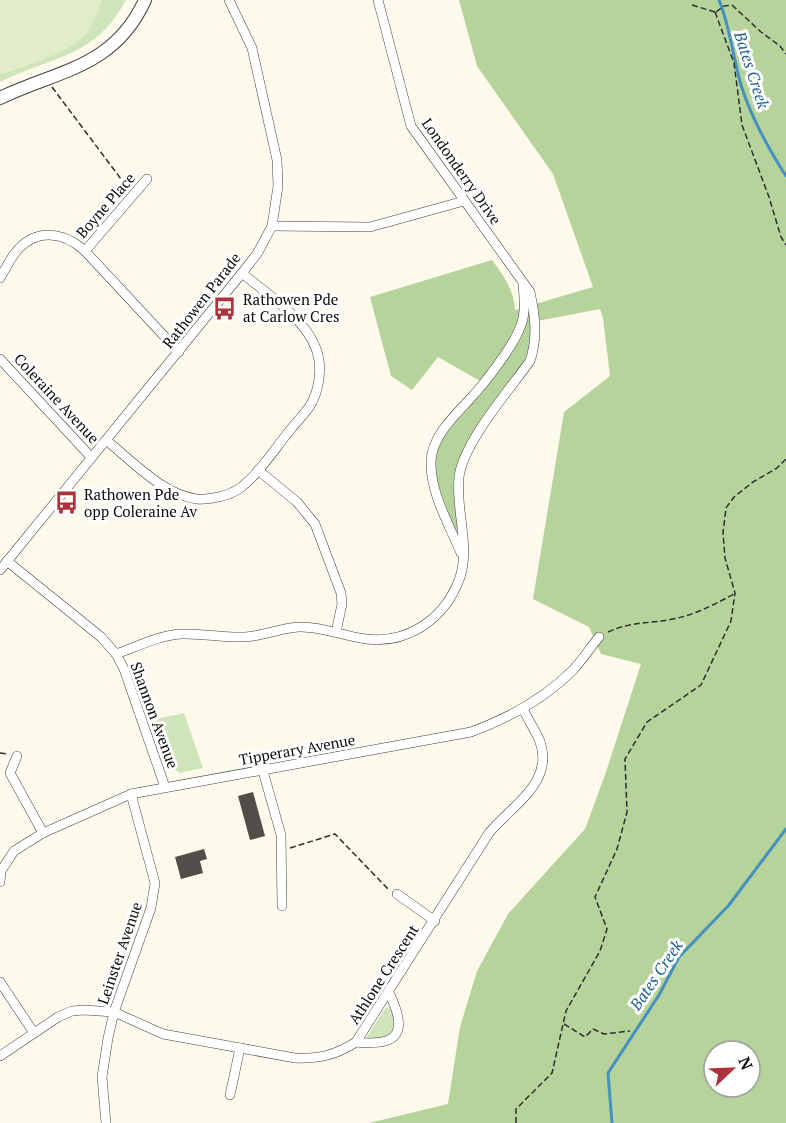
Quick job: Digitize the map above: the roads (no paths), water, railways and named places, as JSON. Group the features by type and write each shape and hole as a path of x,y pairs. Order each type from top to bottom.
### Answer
{"street":[{"path":"0,99 70,72 98,57 117,40 145,0"},
{"name":"Rathowen Parade","path":"0,570 242,273 272,226 278,186 277,160 252,48 229,0"},
{"name":"Londonderry Drive","path":"116,654 179,634 247,637 300,627 380,640 401,637 423,627 440,613 458,584 464,533 459,477 464,460 480,431 530,361 535,319 530,292 411,126 378,0"},
{"name":"Boyne Place","path":"85,251 147,179"},
{"path":"272,226 370,227 464,201"},
{"path":"0,278 15,253 28,241 45,235 59,235 67,238 85,251 179,352"},
{"path":"106,440 166,488 187,497 199,499 221,496 240,488 258,470 311,405 318,384 319,361 312,338 297,320 242,273"},
{"path":"462,557 432,479 431,459 435,443 448,423 472,397 513,342 522,324 525,301 522,281"},
{"name":"Coleraine Avenue","path":"0,359 91,458"},
{"path":"258,470 297,501 315,524 341,593 342,604 336,632"},
{"name":"Shannon Avenue","path":"7,561 101,637 116,654 124,669 165,787"},
{"name":"Tipperary Avenue","path":"0,882 1,871 14,851 43,833 131,794 471,732 497,723 523,709 553,688 574,669 599,637"},
{"name":"Athlone Crescent","path":"114,1012 163,1034 295,1058 313,1059 329,1056 356,1042 489,833 534,787 544,765 540,741 523,709"},
{"path":"17,756 10,773 43,833"},
{"path":"263,771 281,835 282,906"},
{"name":"Leinster Avenue","path":"106,1123 102,1077 114,1012 151,908 155,883 131,794"},
{"path":"397,894 435,921"},
{"path":"0,982 34,1033"},
{"path":"356,1042 375,1044 387,1042 395,1034 400,1022 388,993"},
{"path":"0,1056 58,1017 72,1011 114,1012"},
{"path":"230,1095 240,1048"}],"waterway":[{"name":"Bates Creek","path":"719,0 745,97 760,132 786,176"},
{"name":"Bates Creek","path":"612,1123 608,1073 659,995 679,957 729,905 786,829"}],"place":[{"name":"Rathowen Pde at Carlow Cres","path":"225,308"},
{"name":"Rathowen Pde opp Coleraine Av","path":"66,503"}]}
